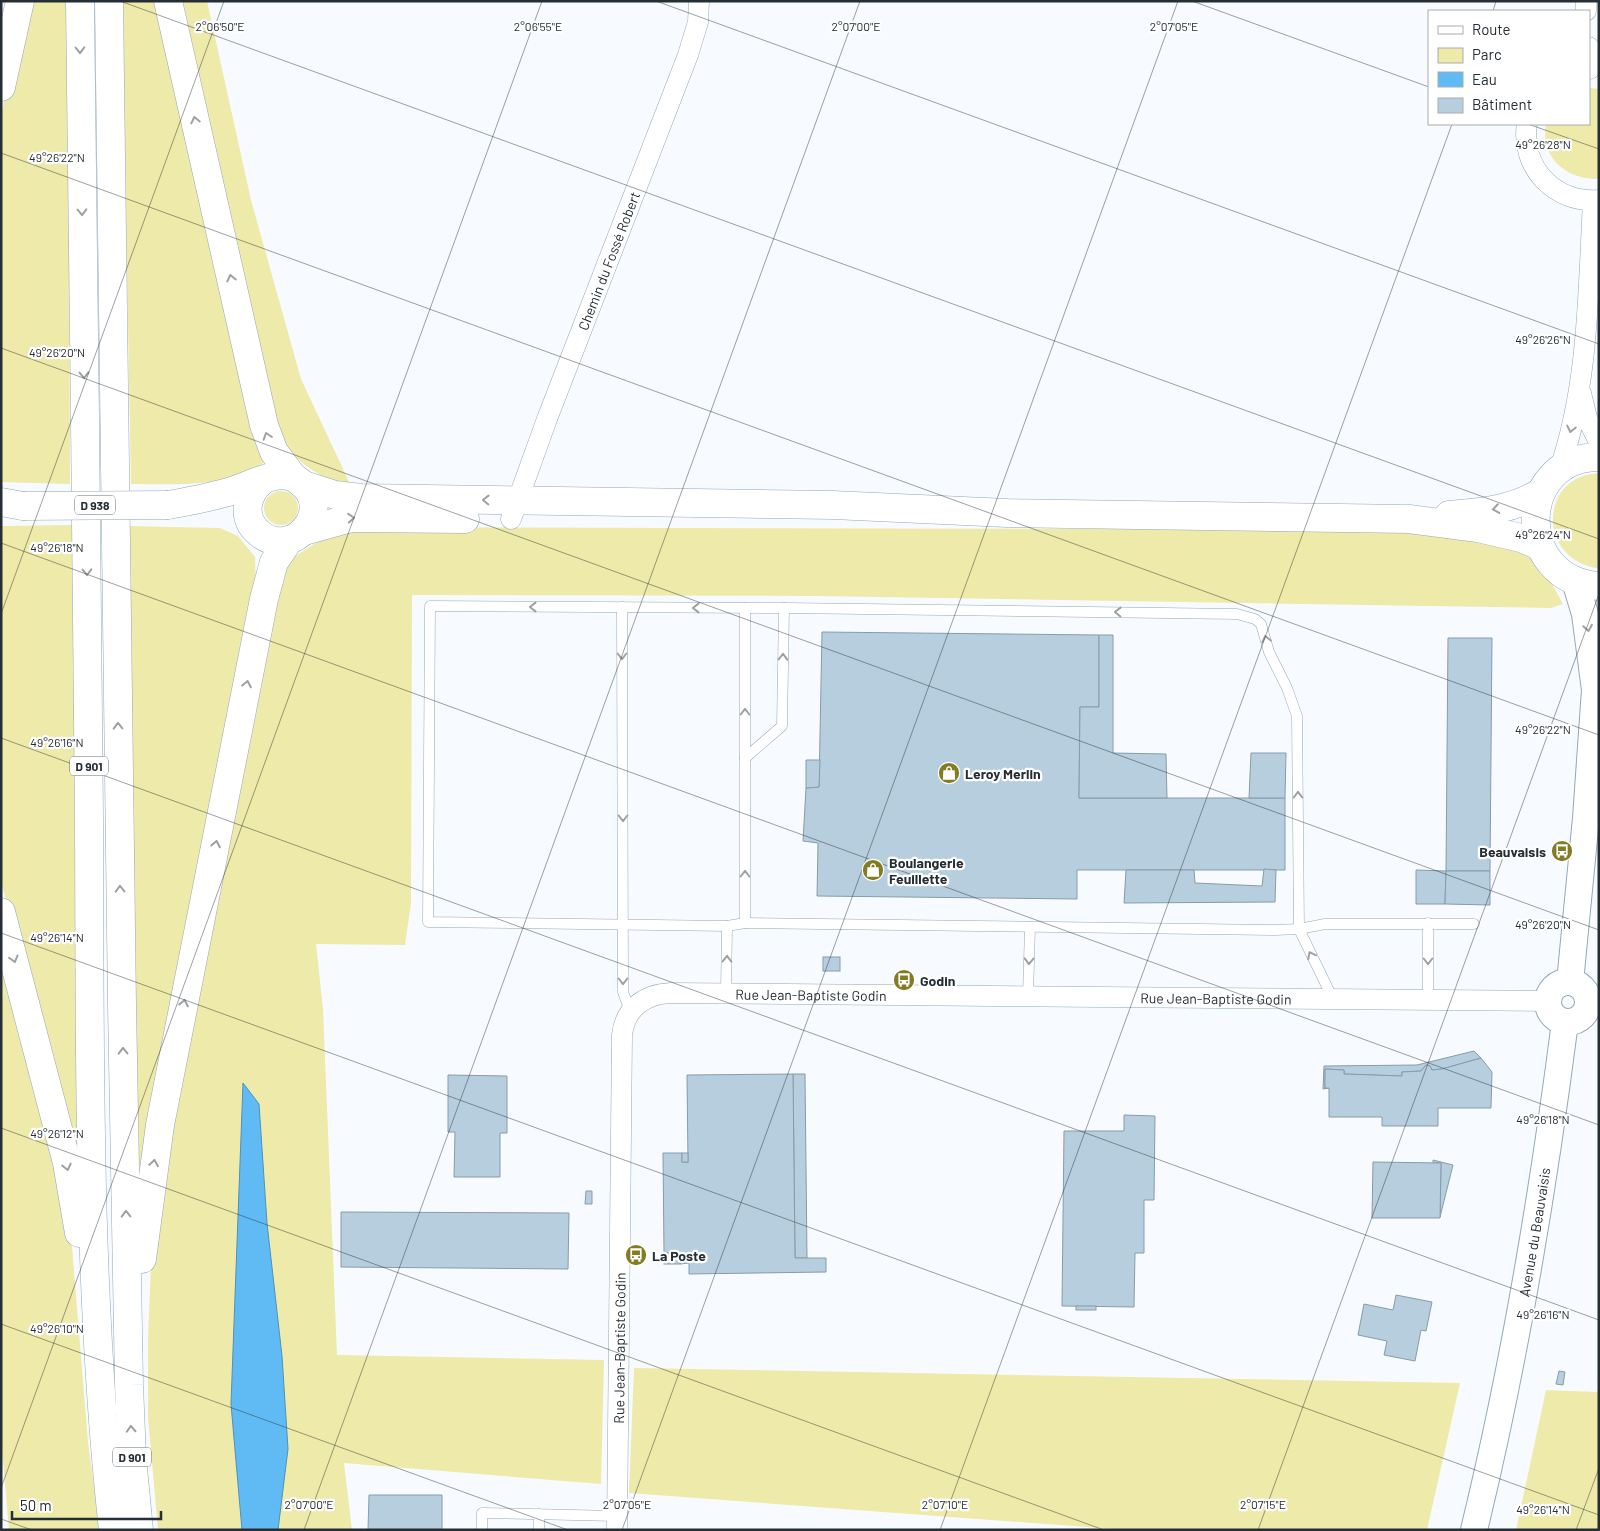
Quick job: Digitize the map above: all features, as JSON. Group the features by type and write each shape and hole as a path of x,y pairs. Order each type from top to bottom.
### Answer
{"main road":[{"path":"1,87 20,1"},
{"name":"D 901","path":"80,1 88,678 91,1161 101,1399 113,1530"},
{"name":"D 901","path":"109,1 121,965 129,1385 132,1458 139,1530"},
{"path":"129,1385 146,1216 160,1126 267,584 274,562 311,520 314,508 312,498 274,452 264,426 168,1"},
{"path":"1409,519 1508,507 1525,502 1541,492 1559,471 1575,461 1599,456"},
{"path":"514,510 359,518 336,521 297,536 277,541 268,539 253,527 248,515 248,502 253,490 262,481 277,475 351,498 514,510 926,517 1007,513 1409,519 1486,530 1521,538 1540,546"},
{"name":"D 938","path":"168,505 222,494 262,481"},
{"path":"1541,492 1534,519 1540,546 1554,567 1587,583"},
{"name":"D 938","path":"8,506 168,505 230,515 253,527"},
{"path":"1,912 72,1188 80,1236 90,1344 101,1399"}],"street":[{"name":"Chemin du Fossé Robert","path":"514,510 685,64 698,22 699,1"},
{"path":"1590,52 1593,69"},
{"path":"1527,125 1528,155 1542,179 1565,196 1596,201 1580,386 1568,441 1559,471"},
{"path":"1580,386 1587,418 1599,442"},
{"path":"1585,994 1554,988 1548,1001 1552,1015 1566,1022 1576,1020 1586,1010 1586,818 1597,681 1585,614 1587,583"},
{"name":"Rue Jean-Baptiste Godin","path":"617,1523 622,1035 625,1020 643,999 660,993 726,993 1548,1001"},
{"name":"Avenue du Beauvaisis","path":"1474,1530 1499,1424 1526,1283 1545,1172 1566,1022"}],"lane":[{"path":"1333,999 1299,929 1297,716 1287,688 1269,652 1264,629 1254,618 1237,614 784,608 430,606 428,922 727,926 745,923 1299,929 1325,924 1474,924"},
{"path":"622,607 623,992 630,1012"},
{"path":"745,608 745,923"},
{"path":"745,758 782,726 784,608"},
{"path":"1428,923 1428,1000"},
{"path":"726,993 727,926"},
{"path":"1028,996 1030,927"},
{"path":"482,1530 482,1513 539,1514 617,1523"},
{"path":"539,1514 539,1530"}],"green space":[{"path":"26,1 68,1 70,484 1,482 1,115"},
{"path":"122,1 161,1 268,459 255,469 239,476 222,480 184,484 131,484"},
{"path":"183,1 207,1 251,200 301,379 351,486 329,479 312,470 279,442"},
{"path":"1590,88 1599,89 1599,178 1584,178 1564,170 1551,155 1545,136 1546,125 1590,125"},
{"path":"1599,473 1599,568 1596,568 1577,561 1563,549 1555,534 1553,518 1556,501 1565,488 1579,477"},
{"path":"281,491 293,496 298,508 293,520 281,525 269,520 264,508 269,496"},
{"path":"74,525 83,1191 1,881 1,526"},
{"path":"129,526 220,528 238,536 255,557 256,586 146,1164 135,1165"},
{"path":"340,527 1430,530 1521,548 1552,584 1563,604 1551,608 815,596 412,595 411,903 405,945 316,944 323,1009 337,1355 604,1360 601,1484 344,1463 352,1530 158,1530 148,1417 148,1338 152,1240 272,587 291,559"},
{"path":"1,940 69,1210 88,1442 100,1530 9,1530 1,1437"},
{"path":"634,1368 1460,1383 1427,1530 1127,1530 629,1493"},
{"path":"1546,1390 1599,1392 1599,1530 1516,1530"}],"water":[{"path":"243,1083 259,1104 267,1223 282,1356 288,1449 278,1530 242,1530 231,1404"}],"building":[{"name":"Leroy Merlin","path":"822,632 1099,635 1099,707 1080,707 1079,798 1285,798 1285,870 1077,870 1077,899 817,896 818,843 803,841 806,788 819,787"},
{"path":"1099,635 1113,635 1113,753 1166,754 1167,798 1079,798 1080,707 1099,707"},
{"path":"1448,638 1492,638 1490,871 1446,871"},
{"path":"1251,753 1286,753 1285,798 1249,798"},
{"path":"806,760 820,760 819,787 806,788"},
{"path":"1264,869 1276,870 1275,902 1124,903 1126,870 1194,870 1195,883 1262,886"},
{"path":"1416,870 1446,871 1445,904 1416,904"},
{"path":"1446,871 1490,871 1490,905 1445,904"},
{"path":"823,957 840,957 840,971 823,971"},
{"path":"1474,1051 1481,1058 1442,1069 1432,1070 1430,1066 1426,1065 1421,1071 1402,1072 1402,1076 1344,1074 1344,1070 1325,1069 1325,1088 1329,1088 1323,1089 1324,1066 1417,1065"},
{"path":"1481,1058 1492,1072 1491,1108 1438,1108 1438,1126 1382,1126 1382,1117 1329,1117 1329,1088 1325,1088 1325,1069 1344,1070 1344,1074 1402,1076 1402,1072 1421,1071 1426,1065 1430,1066 1432,1070 1442,1069"},
{"path":"793,1074 805,1074 807,1258 795,1258"},
{"path":"793,1074 795,1258 826,1258 826,1272 689,1274 689,1263 680,1264 680,1253 664,1253 663,1153 682,1153 682,1162 688,1162 687,1075"},
{"path":"448,1075 507,1076 507,1133 500,1133 500,1177 454,1177 455,1132 448,1132"},
{"path":"1124,1115 1155,1116 1154,1200 1144,1200 1144,1253 1135,1253 1134,1307 1062,1306 1064,1131 1124,1131"},
{"path":"682,1153 688,1153 688,1162 682,1162"},
{"path":"1433,1160 1453,1165 1440,1217 1441,1163 1433,1163"},
{"path":"1373,1162 1441,1163 1440,1218 1372,1218"},
{"path":"586,1191 592,1191 592,1204 585,1204"},
{"path":"341,1212 569,1213 568,1269 341,1267"},
{"path":"664,1253 680,1253 680,1264 664,1264"},
{"path":"1396,1295 1432,1302 1426,1331 1421,1330 1415,1361 1384,1355 1387,1341 1358,1335 1364,1304 1393,1310"},
{"path":"1076,1306 1096,1306 1096,1310 1076,1310"},
{"path":"1559,1371 1565,1372 1563,1385 1556,1384"},
{"path":"369,1495 442,1495 442,1530 368,1530"}],"place":[{"name":"Leroy Merlin","path":"949,773"},
{"name":"Beauvaisis","path":"1562,851"},
{"name":"Boulangerie Feuillette","path":"873,870"},
{"name":"Godin","path":"904,980"},
{"name":"La Poste","path":"636,1255"}]}
